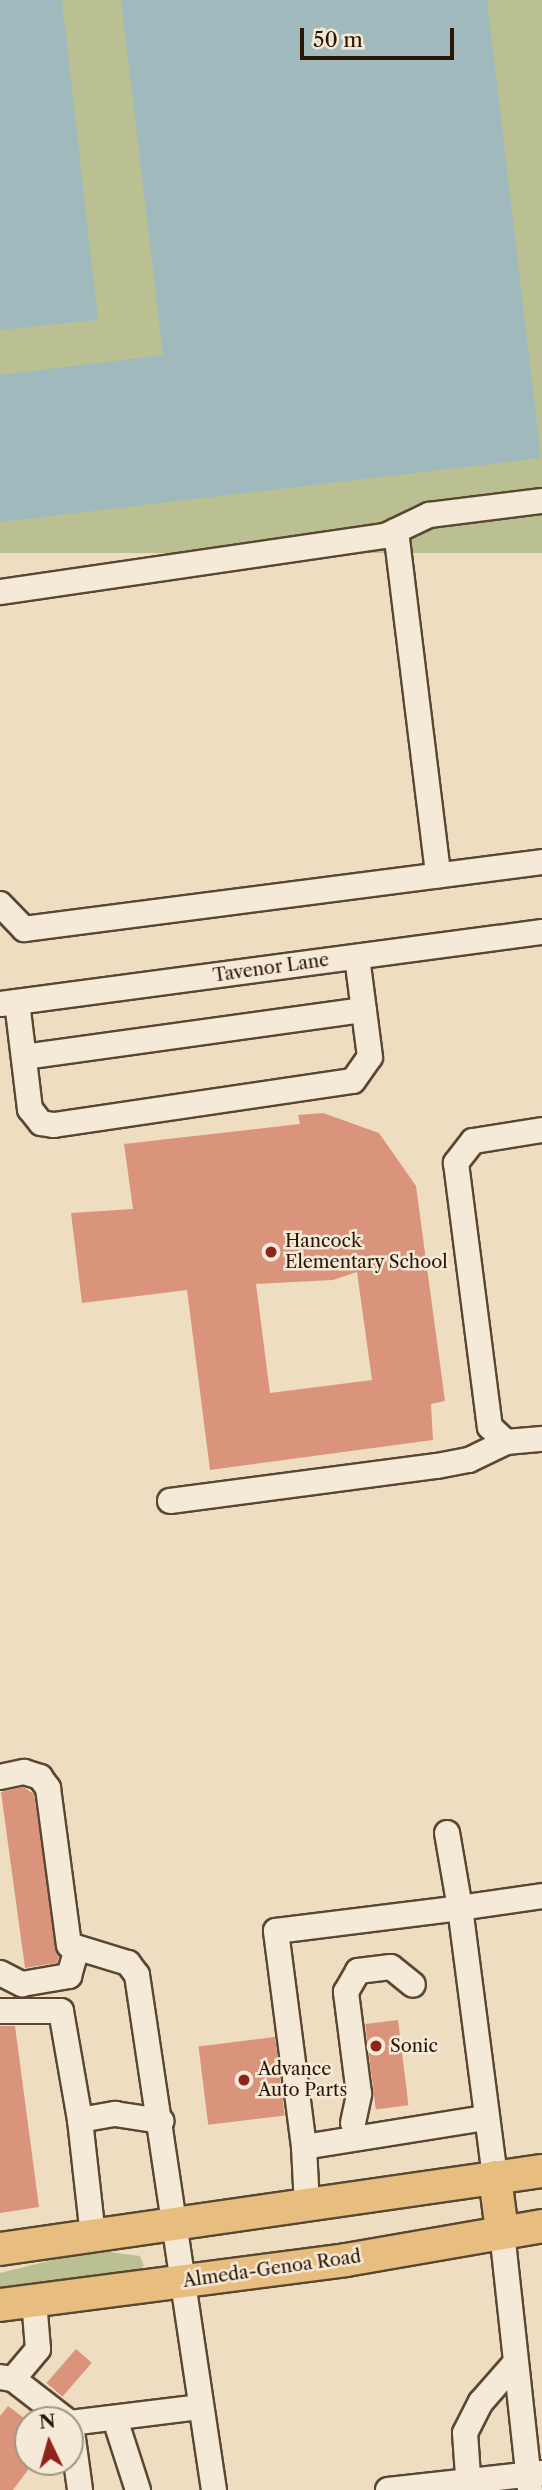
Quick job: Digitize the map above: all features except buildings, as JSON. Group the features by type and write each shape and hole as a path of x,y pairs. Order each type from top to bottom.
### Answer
{"main road":[{"path":"0,2249 542,2171"},
{"path":"495,2177 502,2232"},
{"name":"Almeda-Genoa Road","path":"0,2305 185,2281 542,2226"}],"street":[{"path":"0,592 396,531 429,515 542,502"},
{"path":"396,531 438,875"},
{"path":"0,904 24,929 542,862"},
{"name":"Tavenor Lane","path":"8,1003 542,932"},
{"path":"8,1003 23,1057 34,1118 54,1125 342,1085 367,1067 364,1010 357,957"},
{"path":"23,1057 364,1010"},
{"path":"506,1442 490,1427 456,1163 473,1141 542,1129"},
{"path":"170,1501 437,1466 469,1460 506,1442 542,1439"},
{"path":"0,1777 23,1772 40,1777 48,1788 69,1945 76,1952 128,1963 137,1975 177,2224 214,2490"},
{"path":"447,1833 460,1908 495,2177"},
{"path":"307,2206 304,2147 276,1931 542,1896"},
{"path":"0,1973 22,1984 69,1976 76,1952"},
{"path":"353,2123 359,2094 346,1992 358,1970 391,1967 413,1985"},
{"path":"0,2011 61,2011 80,2120 93,2236"},
{"path":"80,2120 115,2114 161,2121"},
{"path":"304,2147 486,2118"},
{"path":"402,2489 534,2479 515,2363 502,2232"},
{"path":"34,2300 38,2349 7,2378 46,2406"},
{"path":"468,2486 465,2433 481,2402 515,2363"},
{"path":"84,2421 201,2407"},
{"path":"115,2419 138,2490"}],"green space":[{"path":"0,0 542,0 542,553 0,553"},
{"path":"93,2250 140,2256 144,2266 126,2277 0,2293 0,2273"}],"water":[{"path":"0,0 62,0 98,320 0,330"},
{"path":"121,0 487,0 541,458 0,522 0,375 163,355"}],"place":[{"name":"Hancock Elementary School","path":"271,1252"},
{"name":"Sonic","path":"376,2046"},
{"name":"Advance Auto Parts","path":"244,2080"}]}
